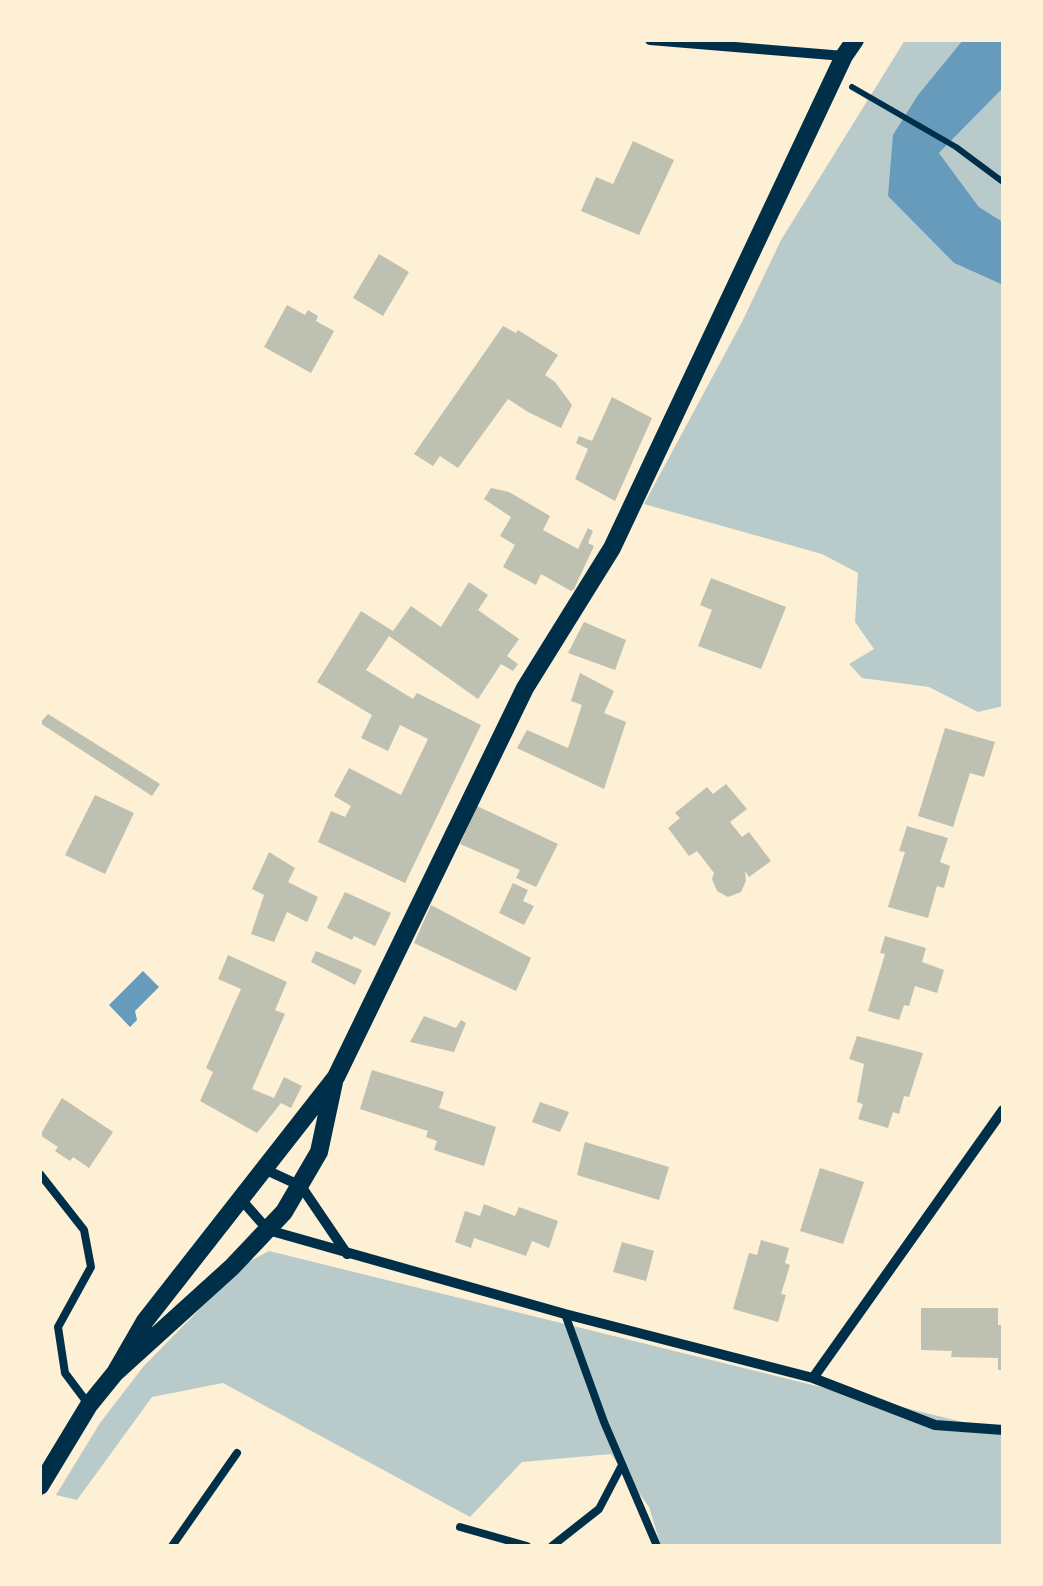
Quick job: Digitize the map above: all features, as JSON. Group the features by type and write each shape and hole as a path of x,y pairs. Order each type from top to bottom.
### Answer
{"street":[{"path":"40,1486 145,1321 336,1077 525,688 612,548 849,48 650,40"},
{"path":"115,1373 268,1230 301,1186 320,1152 336,1077"},
{"path":"813,1378 1003,1110"},
{"path":"262,1168 301,1186 348,1254"},
{"path":"239,1197 268,1230 565,1314 813,1378 935,1425 1003,1430"}],"lane":[{"path":"40,1174 84,1230 91,1266 58,1327 65,1374 90,1405"},
{"path":"565,1314 657,1546"},
{"path":"172,1546 237,1453"},
{"path":"552,1546 599,1509 622,1465"},
{"path":"460,1527 527,1546"}],"path":[{"path":"834,76 956,147 1003,182"}],"shaded area":[{"path":"905,40 963,40 888,195 954,263 1003,285 1003,706 978,712 929,687 862,678 849,664 874,649 855,622 858,573 822,554 644,504 742,322 781,240"},
{"path":"1003,88 1003,222 979,207 939,153"},
{"path":"269,1251 1003,1432 1003,1546 661,1546 649,1507 611,1454 522,1462 470,1517 223,1383 152,1397 77,1500 56,1495 100,1423 143,1367 243,1265"}],"water":[{"path":"963,40 1003,40 1003,88 939,153 979,207 1003,222 1003,285 954,263 888,196 893,135 918,95"},
{"path":"143,971 159,987 135,1011 137,1020 130,1027 109,1005"}],"building":[{"path":"633,141 674,160 639,235 581,211 596,177 613,184"},
{"path":"379,254 409,272 383,316 353,298"},
{"path":"287,305 305,315 308,310 318,316 316,321 334,331 311,373 264,347"},
{"path":"503,326 516,333 518,330 558,355 545,375 572,405 561,428 508,399 458,468 440,456 433,466 414,454"},
{"path":"612,397 652,418 615,501 575,479 588,449 576,443 579,436 592,441"},
{"path":"491,488 509,492 550,516 543,530 578,549 588,528 593,531 588,543 594,546 574,589 571,591 541,574 536,585 503,567 515,545 500,536 511,517 484,499"},
{"path":"711,578 786,607 761,669 698,646 712,610 700,605"},
{"path":"469,582 488,595 478,610 519,639 507,656 518,664 513,671 501,664 478,699 389,636 366,670 413,699 417,693 481,725 405,883 318,842 331,811 345,817 351,806 334,796 349,768 401,795 428,739 400,725 388,751 361,738 372,715 317,682 361,611 393,631 411,606 441,627"},
{"path":"584,622 626,640 615,670 568,653"},
{"path":"580,673 614,691 604,713 626,722 604,789 517,748 527,730 568,748 582,705 571,701"},
{"path":"48,714 160,784 152,796 40,723"},
{"path":"945,728 995,742 984,777 970,773 953,827 918,816"},
{"path":"726,784 747,809 730,822 742,837 749,832 771,861 749,877 745,871 741,892 728,897 717,891 714,873 697,851 689,856 668,828 680,818 675,813 707,787 713,794"},
{"path":"95,795 134,813 105,874 65,855"},
{"path":"477,806 558,844 536,887 516,878 520,870 460,844"},
{"path":"907,826 948,838 940,862 950,866 944,888 937,886 928,918 888,907 905,852 899,851"},
{"path":"269,852 295,868 288,882 318,897 307,922 287,912 274,942 251,934 264,895 252,889"},
{"path":"513,883 528,890 523,901 534,906 524,925 499,913"},
{"path":"345,892 391,913 375,946 327,928"},
{"path":"431,905 531,958 516,991 414,943"},
{"path":"885,936 926,948 922,962 944,970 937,993 915,986 909,1006 904,1005 899,1020 868,1011 885,954 880,953"},
{"path":"316,951 362,970 355,985 311,962"},
{"path":"228,955 287,982 275,1010 285,1014 252,1089 274,1098 284,1077 302,1086 291,1108 281,1103 257,1133 200,1101 213,1072 206,1068 241,989 218,979"},
{"path":"424,1016 456,1028 461,1020 466,1023 454,1052 410,1042"},
{"path":"857,1036 923,1053 909,1097 904,1096 899,1114 893,1112 888,1128 858,1119 863,1104 857,1102 864,1064 849,1059"},
{"path":"372,1070 444,1092 439,1108 496,1127 484,1166 434,1150 437,1141 426,1137 428,1131 360,1109"},
{"path":"62,1098 113,1132 89,1168 55,1151 58,1147 40,1135"},
{"path":"540,1102 569,1112 560,1132 532,1122"},
{"path":"585,1142 669,1167 659,1200 577,1175"},
{"path":"820,1168 864,1182 843,1244 800,1231"},
{"path":"484,1204 515,1216 519,1207 558,1221 549,1248 532,1241 526,1256 474,1238 471,1248 455,1242 465,1211 480,1216"},
{"path":"761,1240 789,1248 785,1263 790,1265 781,1294 786,1295 778,1322 733,1309 749,1253 757,1255"},
{"path":"622,1242 654,1251 646,1281 613,1272"},
{"path":"921,1308 998,1308 998,1325 1003,1325 1003,1370 998,1370 998,1358 951,1357 952,1351 921,1350"}]}
